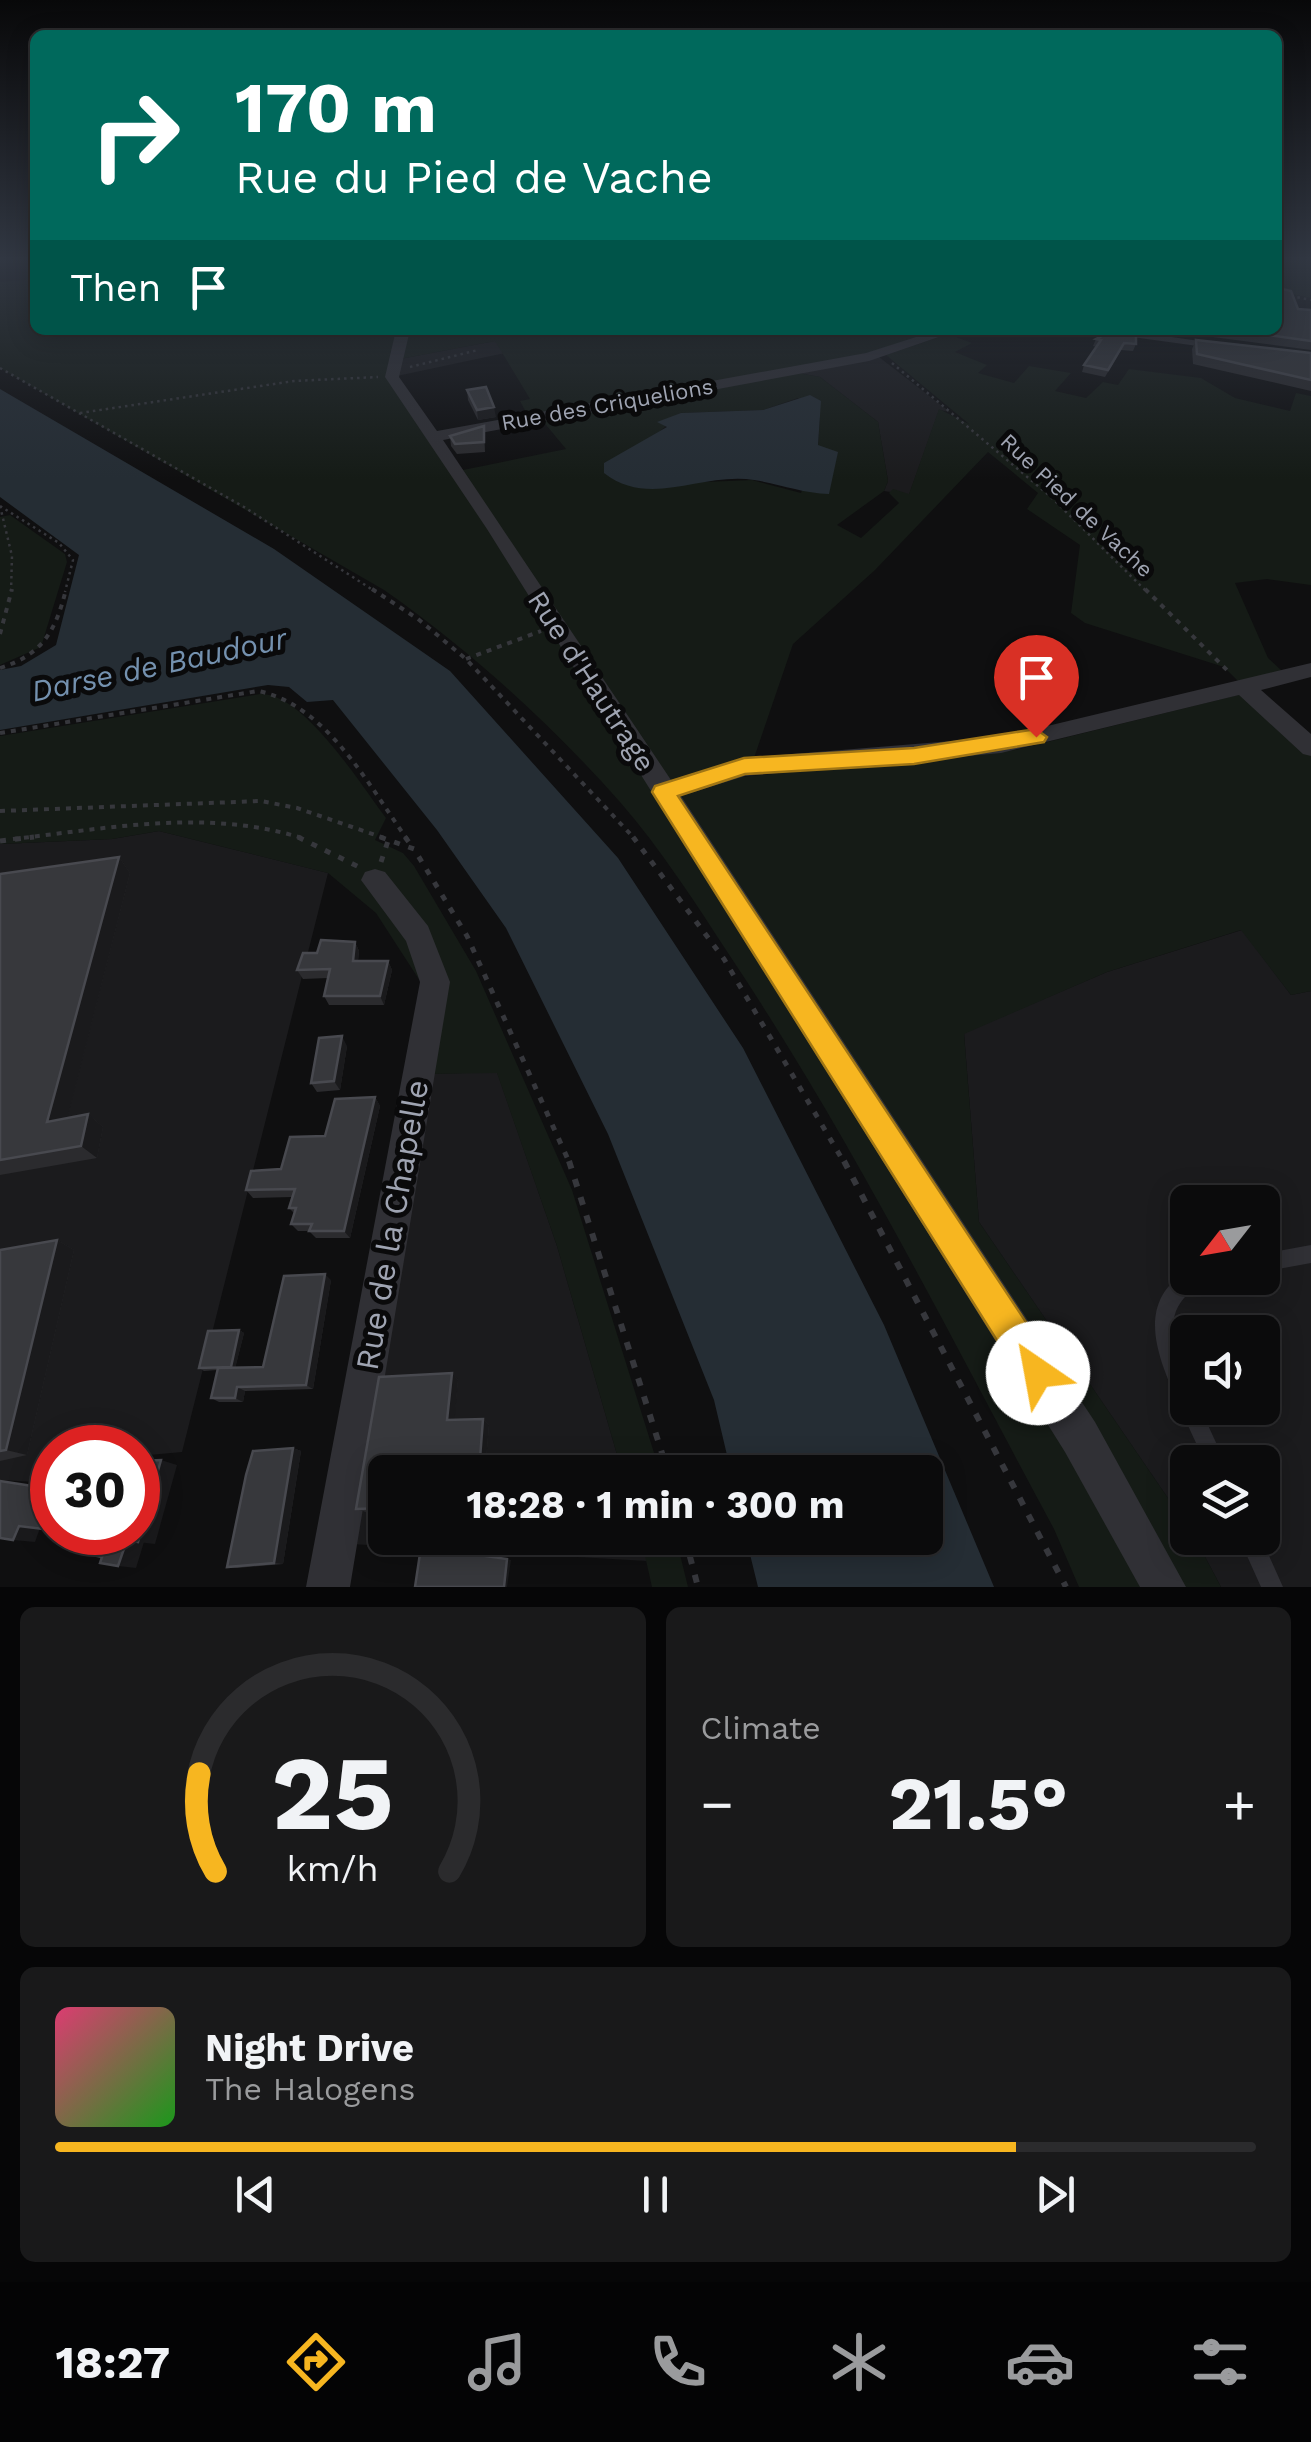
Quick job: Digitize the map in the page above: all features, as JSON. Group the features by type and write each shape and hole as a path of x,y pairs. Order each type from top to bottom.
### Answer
{"street":[{"path":"393,373 402,335"},
{"name":"Rue des Criquelions","path":"436,436 881,354 937,335"},
{"path":"1132,335 1246,348"},
{"name":"Rue d'Hautrage","path":"393,373 1069,1421 1164,1587"},
{"path":"664,792 744,766 1001,745 1311,670"},
{"path":"1245,688 1311,748"},
{"name":"Rue de la Chapelle","path":"328,1587 435,982 418,935 376,880"}],"lane":[{"path":"1280,1260 1311,1254"},
{"path":"1170,1357 1162,1337 1172,1295"},
{"path":"1258,1555 1272,1587"}],"path":[{"path":"78,413 294,380 393,373 478,350"},
{"name":"Rue Pied de Vache","path":"881,354 1051,497 1245,688"},
{"path":"0,368 337,563 418,619 524,717 620,818 724,959 833,1140 1066,1587"},
{"path":"0,506 15,560 13,597 0,634"},
{"path":"0,506 59,543 74,560 50,643 22,663 0,668"},
{"path":"466,660 542,630"},
{"path":"0,733 258,691 278,692 336,744 414,849"},
{"path":"0,841 152,821 234,824 326,844 376,880"},
{"path":"690,1555 698,1587"}],"shaded area":[{"path":"0,331 30,331 30,335 402,335 393,372 458,471 566,449 537,414 528,416 520,401 530,399 495,341 400,359 406,335 929,335 798,373 820,377 878,422 888,481 884,491 837,525 861,538 899,503 889,493 893,489 909,494 939,409 969,424 886,355 945,335 972,343 955,352 987,365 978,373 1014,383 1029,366 1071,373 1055,391 1086,398 1103,382 1118,385 1129,369 1201,378 1235,398 1290,411 1296,393 1311,396 1311,585 1267,579 1235,583 1268,658 1282,671 1239,682 1224,667 1085,623 1071,613 1080,545 1027,509 1038,493 988,452 875,570 793,644 754,758 737,760 741,777 1015,750 1242,694 1311,756 1311,991 1291,995 1241,930 1107,972 964,1034 979,1222 1170,1501 1170,1555 1204,1555 1221,1587 1079,1587 1054,1529 859,1167 775,1025 664,858 566,744 447,637 384,590 0,368","holes":["798,398 820,418 818,445 801,493 752,480 703,482 658,433 681,413 763,410"]},
{"path":"495,341 505,353 397,376 400,359"},
{"path":"879,357 950,412 939,410 909,495 884,491 888,481 878,422 820,377 798,373"},
{"path":"10,515 65,554 67,562 41,647 0,665 0,517"},
{"path":"260,694 277,697 294,708 330,743 386,818 375,840 403,853 414,866 476,971 572,1190 655,1455 617,1455 557,1246 497,1073 428,1074 420,981 376,913 328,873 159,831 112,839 0,844 0,736"},
{"path":"159,831 328,873 182,1452 160,1454 160,1425 30,1425 30,1482 0,1480 0,844 112,839"},
{"path":"1242,930 1291,995 1311,991 1311,1587 1221,1587 1204,1555 1280,1555 1280,1445 1170,1445 1170,1501 979,1222 964,1033 1107,972"},
{"path":"497,1072 557,1246 617,1455 368,1455 368,1545 351,1544 428,1074"},
{"path":"543,1555 645,1555 647,1561"},
{"path":"645,1555 680,1555 688,1587 652,1587"}],"water":[{"name":"Darse de Baudour","path":"0,389 274,549 450,671 618,858 743,1048 884,1325 939,1455 727,1455 714,1400 608,1134 506,928 437,830 333,700 307,702 289,687 268,685 0,730 0,670 21,666 56,645 79,555 0,497"},
{"path":"810,395 821,401 818,445 838,452 829,494 734,479 639,488 604,473 604,463 667,427 657,422 681,413 763,410"},
{"path":"943,1466 994,1587 758,1587 750,1555 943,1555"}],"building":[{"path":"1311,331 1311,341 1268,335"},
{"path":"1104,335 1136,336 1136,344 1124,343 1108,370 1084,365 1101,340 1096,339"},
{"path":"1196,340 1311,353 1311,380 1197,354"},
{"path":"486,387 494,407 477,410 467,390"},
{"path":"484,426 484,442 455,444 450,436"},
{"path":"119,857 47,1122 88,1114 81,1146 0,1160 0,874"},
{"path":"321,940 355,942 353,961 388,961 380,996 324,996 330,969 297,970 303,953 317,953"},
{"path":"342,1036 334,1081 311,1083 319,1038"},
{"path":"375,1097 344,1231 309,1231 312,1224 291,1224 296,1208 289,1208 295,1189 246,1190 251,1171 281,1169 290,1137 325,1136 335,1099"},
{"path":"57,1240 6,1450 0,1451 0,1250"},
{"path":"325,1274 306,1385 237,1387 235,1398 211,1398 218,1368 263,1367 284,1276"},
{"path":"239,1330 231,1367 199,1368 208,1331"},
{"path":"452,1373 447,1420 483,1419 480,1455 368,1455 368,1509 356,1509 379,1377"},
{"path":"293,1448 274,1563 227,1567 253,1451"},
{"path":"0,1481 30,1486 30,1527 19,1526 13,1540 0,1538"},
{"path":"93,1555 122,1555 118,1566 100,1563 102,1557"},
{"path":"420,1555 507,1559 504,1587 415,1587"}],"route":[{"path":"1036,737 914,756 744,766 664,792 1038,1373"}]}
